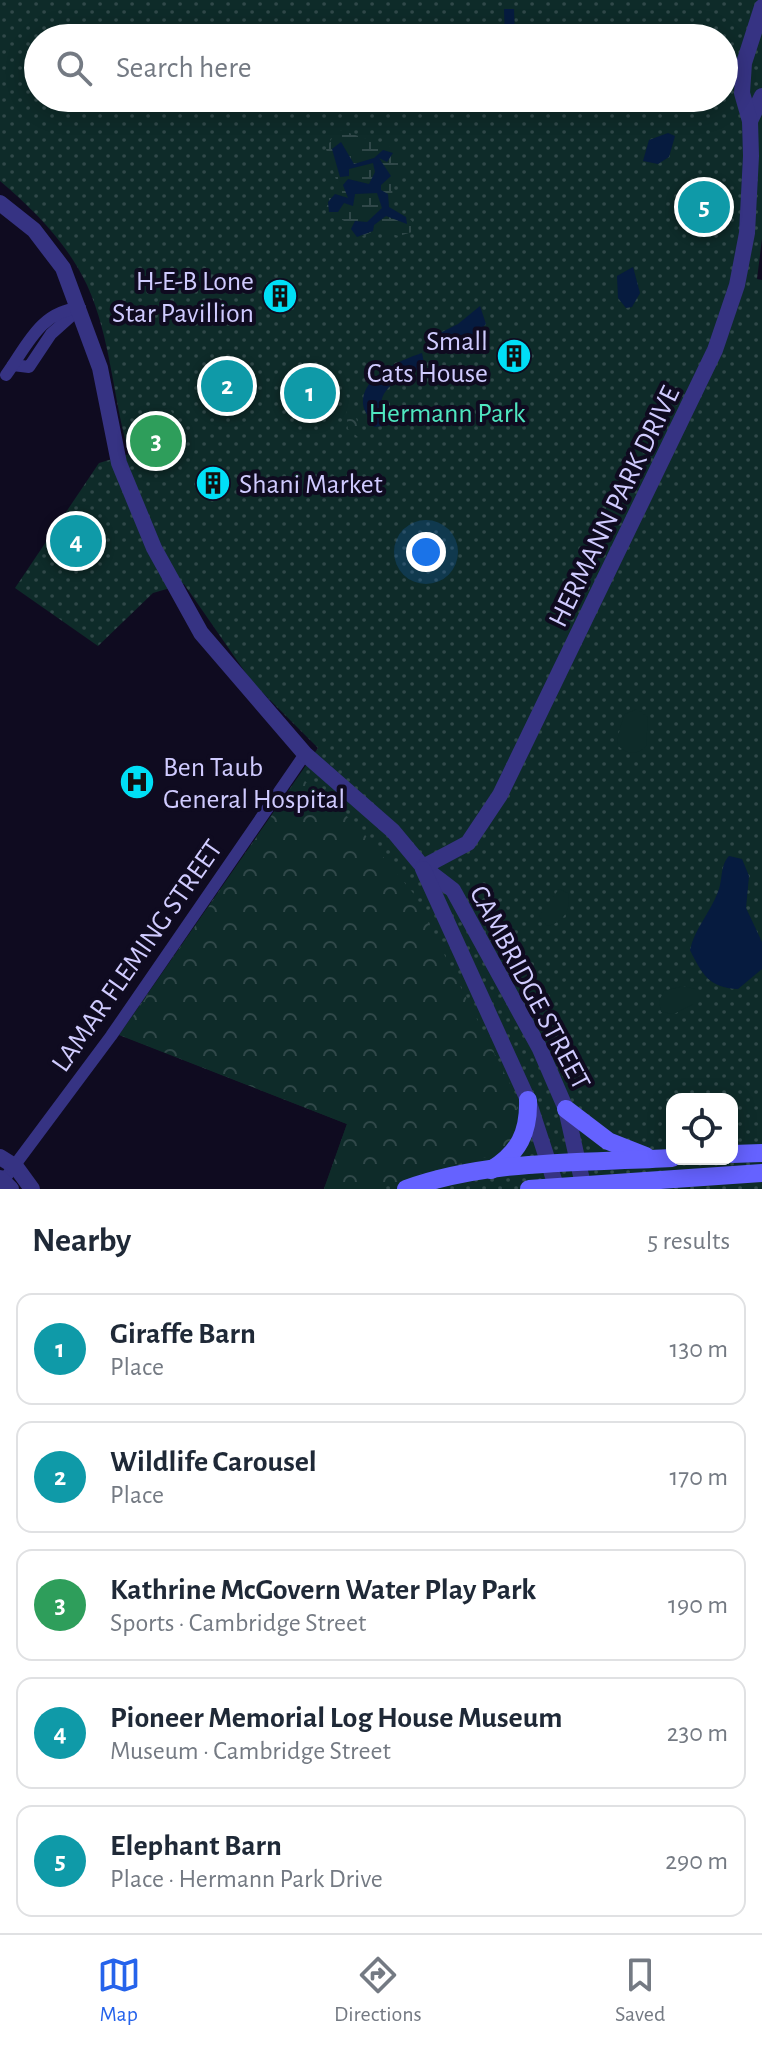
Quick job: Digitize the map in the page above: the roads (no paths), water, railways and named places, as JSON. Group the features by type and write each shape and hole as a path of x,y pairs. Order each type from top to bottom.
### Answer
{"main road":[{"path":"488,1172 507,1160 521,1143 528,1122 528,1100"},
{"path":"566,1109 608,1141 664,1158"},
{"path":"738,1154 762,1153"},
{"path":"406,1189 488,1172 549,1164 664,1158"},
{"path":"529,1189 762,1173"}],"street":[{"name":"HERMANN PARK DRIVE","path":"423,867 468,843 500,795 710,361 737,285 747,233 750,121 742,93 744,63 762,7"},
{"name":"HERMANN PARK DRIVE","path":"750,121 762,96"},
{"name":"CAMBRIDGE STREET","path":"0,203 34,230 63,268 100,368 119,463 154,548 201,633 305,754 393,831 423,867 453,890 540,1049 566,1109 584,1186"},
{"path":"9,370 48,318 63,309 80,308"},
{"name":"LAMAR FLEMING STREET","path":"5,1183 111,1036 305,754"},
{"name":"CAMBRIDGE STREET","path":"423,867 528,1100 556,1188"},
{"path":"0,1157 16,1167 32,1189"}],"water":[{"path":"504,9 514,9 515,24 505,24"},
{"path":"668,133 675,136 669,157 658,164 643,161 649,140"},
{"path":"341,142 354,164 374,158 383,150 393,153 387,162 379,158 391,176 381,185 381,190 388,194 389,207 406,217 407,224 386,216 374,225 373,231 357,237 351,229 355,221 367,222 382,208 377,193 355,194 353,206 344,203 338,212 329,212 328,202 335,194 348,198 343,185 348,179 369,184 375,172 373,163 349,169 349,176 340,177 332,149"},
{"path":"633,267 640,293 632,307 626,308 618,298 617,276"},
{"path":"480,306 486,324 479,332 436,349 434,336 458,324"},
{"path":"422,353 425,368 395,382 384,394 382,408 390,425 374,427 363,404 368,385 384,371"},
{"path":"729,856 742,859 749,876 746,908 762,942 762,969 738,989 713,983 698,966 690,950 718,892 724,864"}],"place":[{"name":"Elephant Barn","path":"704,207"},
{"name":"H-E-B Lone Star Pavillion","path":"280,296"},
{"name":"Small Cats House","path":"514,356"},
{"name":"Wildlife Carousel","path":"227,386"},
{"name":"Giraffe Barn","path":"310,393"},
{"name":"Kathrine McGovern Water Play Park","path":"156,441"},
{"name":"Shani Market","path":"213,483"},
{"name":"Pioneer Memorial Log House Museum","path":"76,541"},
{"name":"Ben Taub General Hospital","path":"137,782"}],"park label":[{"name":"Hermann Park","path":"447,412"}]}
